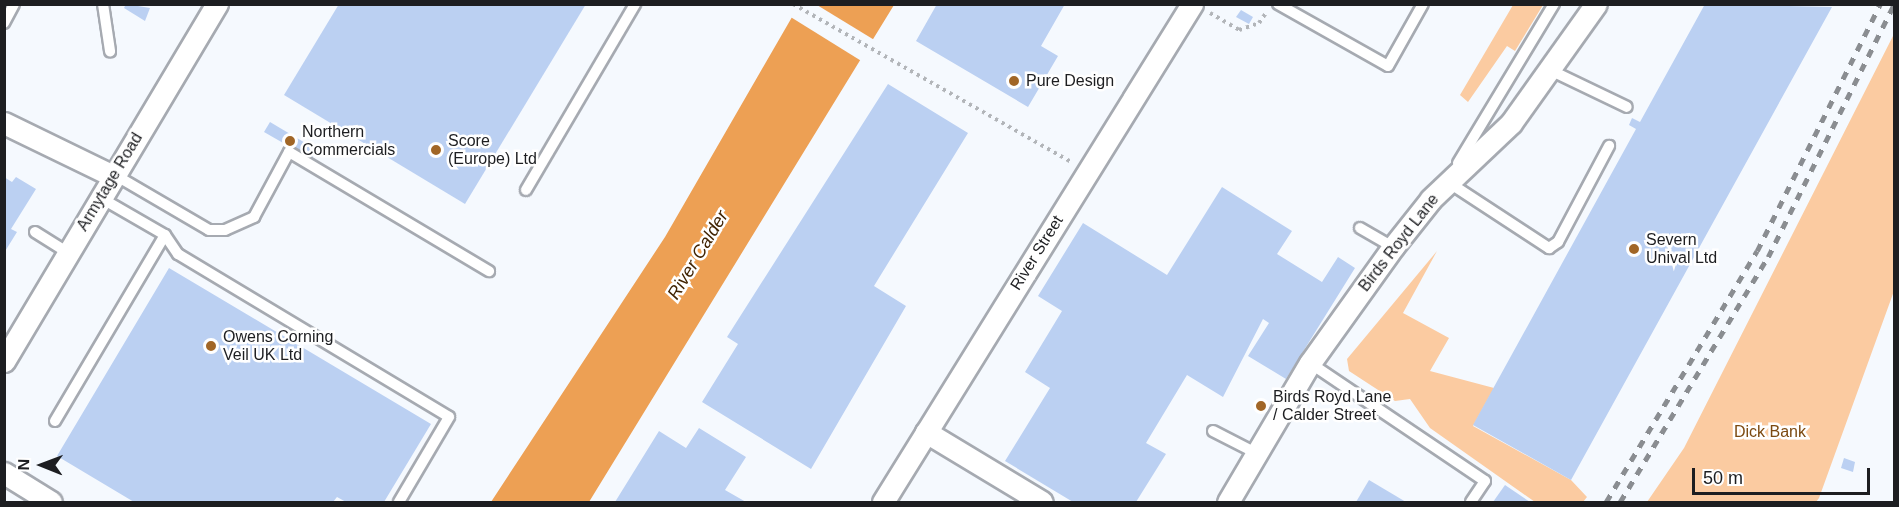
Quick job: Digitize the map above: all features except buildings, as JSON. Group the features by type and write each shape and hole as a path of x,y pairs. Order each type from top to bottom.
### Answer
{"street":[{"name":"Armytage Road","path":"4,361 218,4"},
{"name":"Birds Royd Lane","path":"1228,502 1310,363 1393,247 1447,184 1482,156 1550,70 1596,4"},
{"name":"River Street","path":"883,502 1087,171 1198,7"},
{"path":"4,123 114,175"},
{"path":"926,432 1042,502"},
{"path":"4,473 51,502"}],"lane":[{"path":"4,23 14,4"},
{"path":"103,4 110,51"},
{"path":"526,190 635,4"},
{"path":"1286,9 1388,66 1423,4"},
{"path":"1554,4 1447,184 1549,248 1558,242 1609,146"},
{"path":"1550,70 1627,107"},
{"path":"114,175 209,230 225,230 254,217 289,152 489,270"},
{"path":"101,198 165,235 177,254 449,417 399,502"},
{"path":"1360,228 1393,247"},
{"path":"35,232 68,253"},
{"path":"55,422 165,235"},
{"path":"1310,363 1485,481 1471,502"},
{"path":"1213,430 1256,453"}],"path":[{"path":"793,4 890,63 1087,171"},
{"path":"1198,7 1239,30 1259,23 1266,13 1286,9"}],"green space":[{"path":"1513,5 1543,5 1515,51 1507,46 1468,102 1460,95"},
{"name":"Dick Bank","path":"1894,34 1894,291 1819,498 1816,502 1647,502 1684,448"},
{"path":"1437,251 1403,313 1449,338 1430,371 1494,388 1473,426 1571,480 1587,497 1583,502 1535,502 1430,428 1410,399 1395,401 1349,371 1347,359"}],"water":[{"name":"River Calder","path":"799,5 894,5 589,502 491,502 665,237"}],"pier":[{"path":"795,4 817,5 876,41 863,62 789,16"}],"railway":[{"path":"1606,502 1757,251 1880,4"},
{"path":"1620,502 1768,257 1894,4"}],"place":[{"name":"Pure Design","path":"1014,81"},
{"name":"Northern Commercials","path":"290,141"},
{"name":"Score (Europe) Ltd","path":"436,150"},
{"name":"Severn Unival Ltd","path":"1634,249"},
{"name":"Owens Corning Veil UK Ltd","path":"211,346"},
{"name":"Birds Royd Lane / Calder Street","path":"1261,406"}]}
